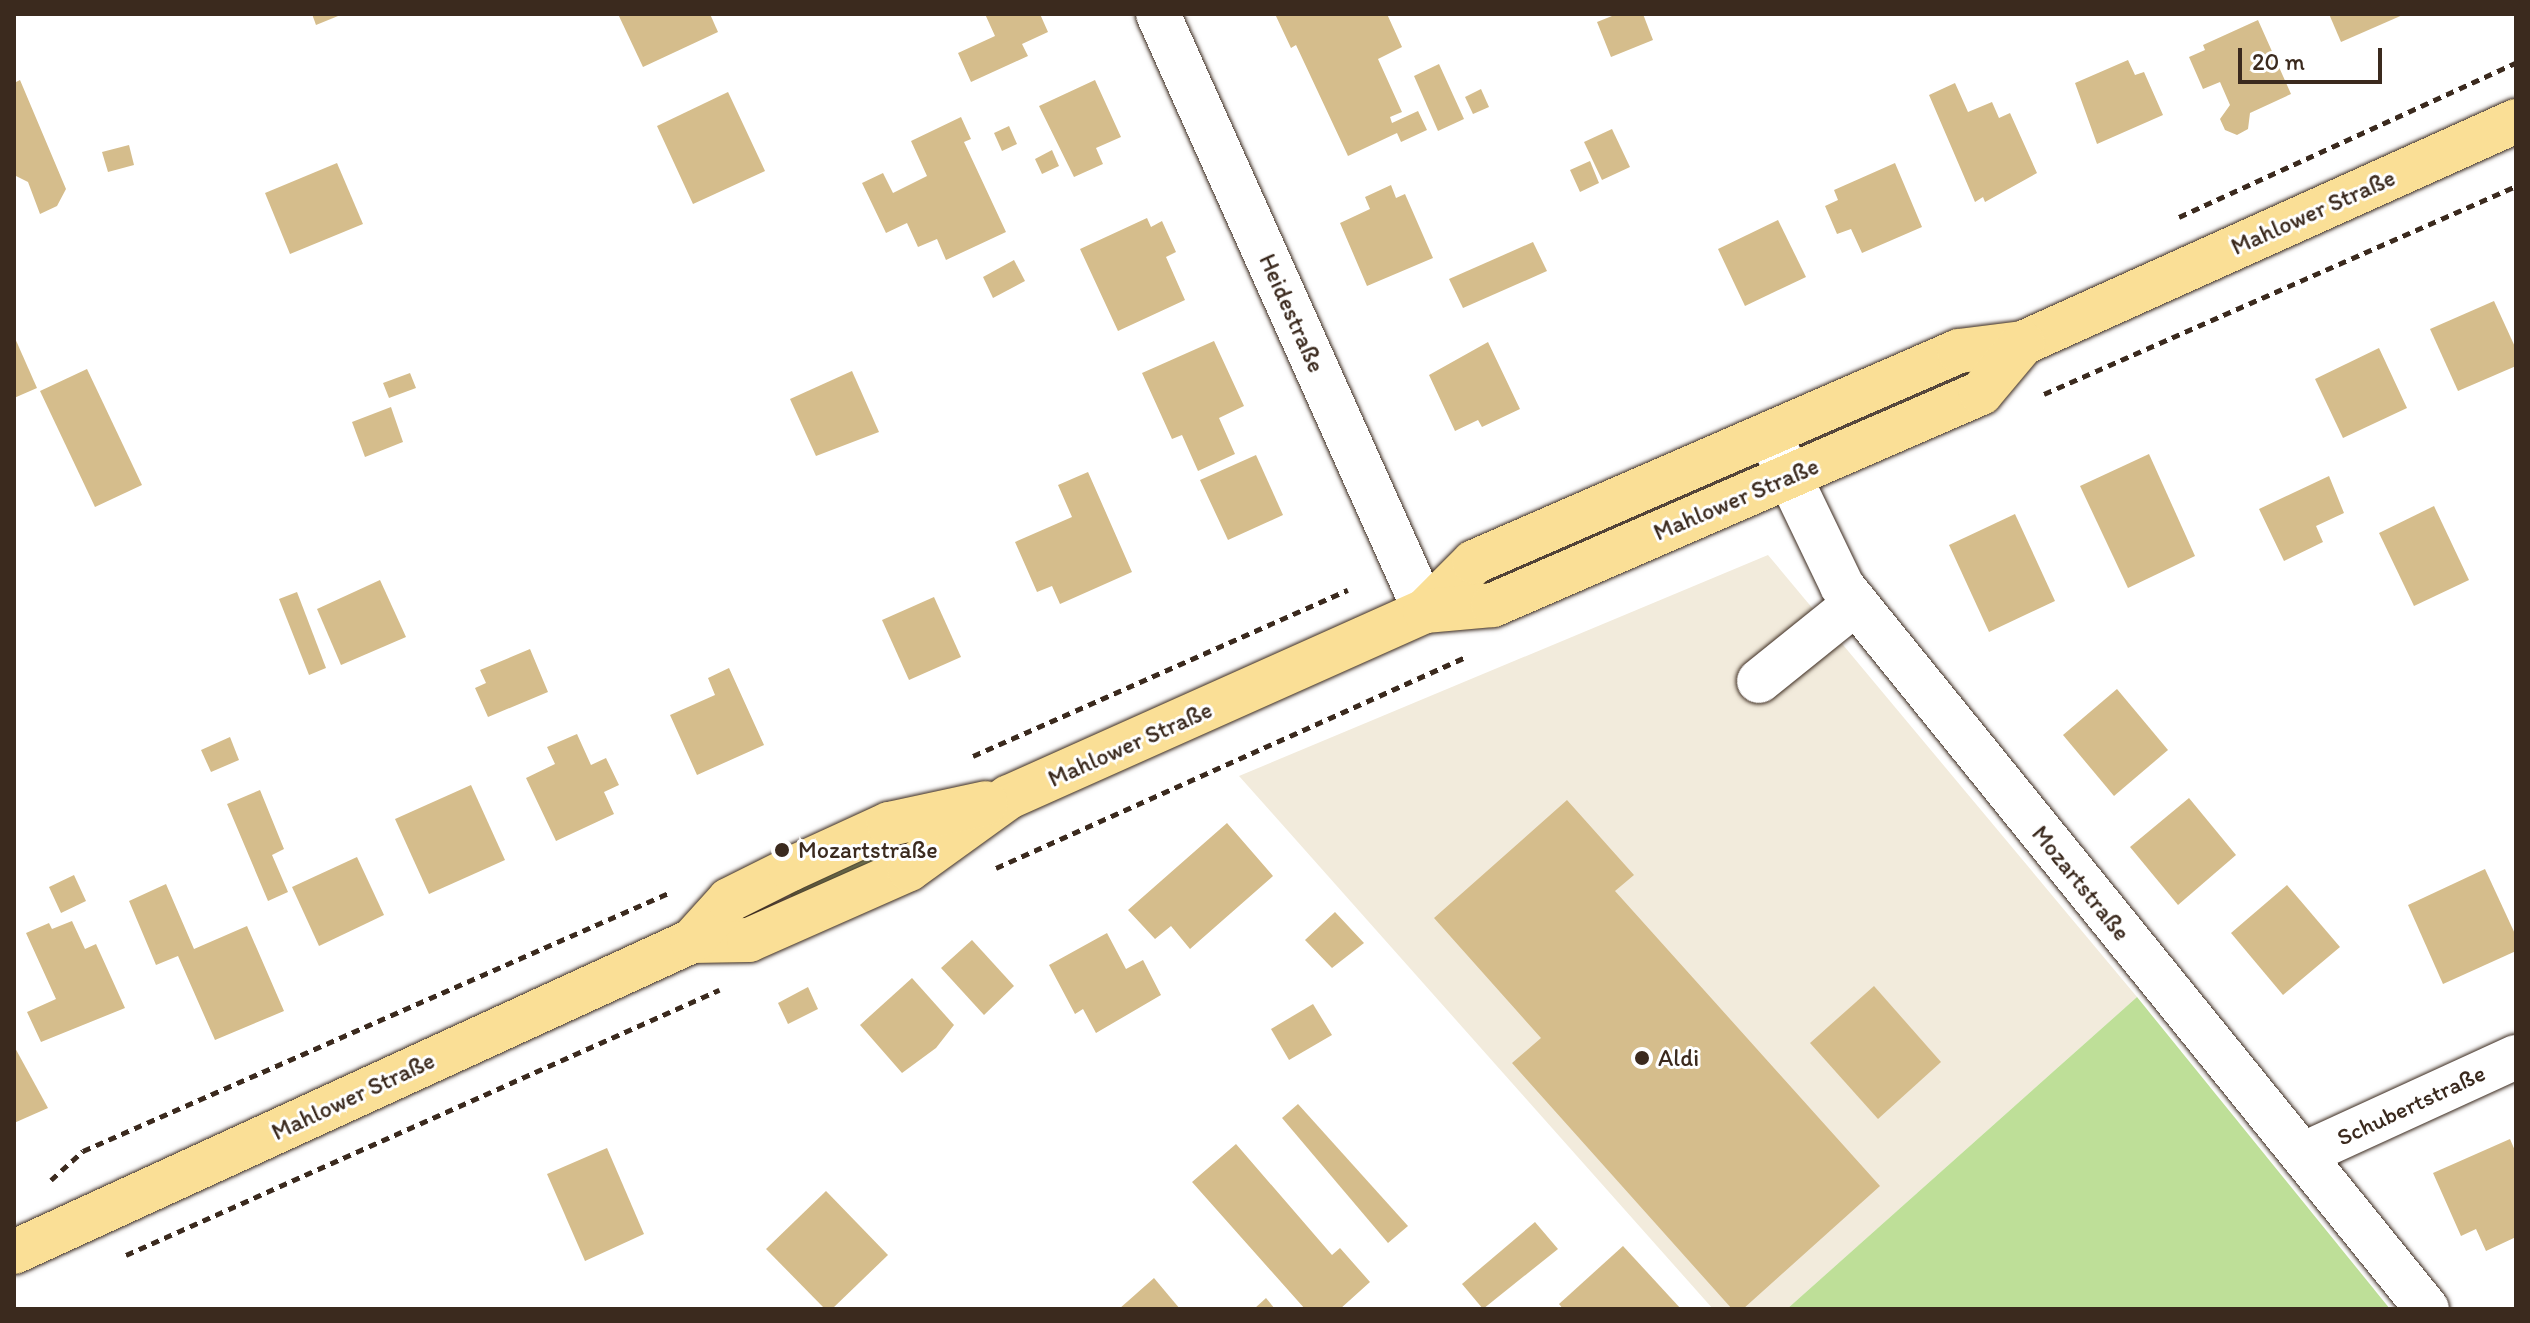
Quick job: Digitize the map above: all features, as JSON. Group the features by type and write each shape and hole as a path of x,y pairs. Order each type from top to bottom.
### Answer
{"main road":[{"name":"Mahlower Straße","path":"1425,611 1474,562 1959,351 2023,343 2516,121"},
{"name":"Mahlower Straße","path":"14,1252 692,941 749,940 909,869 1009,797 1425,611 1493,605 1981,393 2023,343"}],"street":[{"name":"Heidestraße","path":"1158,14 1425,611"},
{"name":"Mozartstraße","path":"1769,434 1842,586 2200,1032 2306,1153 2427,1309"},
{"path":"1759,681 1856,603"},
{"name":"Schubertstraße","path":"2306,1153 2516,1057"}],"path":[{"path":"2174,219 2516,63"},
{"path":"2034,399 2516,186"},
{"path":"960,761 1404,565"},
{"path":"44,1186 83,1151 684,886"}],"shaded area":[{"path":"1768,555 2137,997 1787,1309 1713,1309 1239,776"}],"green space":[{"path":"873,852 879,865 795,904 788,890"},
{"path":"2137,997 2390,1309 1787,1309"}],"building":[{"path":"312,14 343,14 316,25"},
{"path":"618,14 710,14 718,32 643,67"},
{"path":"985,14 1040,14 1048,32 1022,44 1028,56 971,82 958,53 995,36"},
{"path":"1275,14 1387,14 1402,47 1378,59 1402,112 1390,117 1392,123 1418,111 1427,130 1401,142 1397,133 1348,156 1296,45 1291,48"},
{"path":"1617,14 1643,14 1653,40 1611,57 1597,22"},
{"path":"2329,14 2405,14 2341,42"},
{"path":"2258,20 2291,94 2250,113 2248,129 2237,135 2225,130 2220,119 2230,105 2220,82 2203,89 2189,57 2205,50 2203,45"},
{"path":"2128,60 2135,75 2144,72 2163,115 2097,144 2075,83"},
{"path":"1439,64 1464,119 1438,131 1414,76"},
{"path":"20,80 66,189 57,206 40,214 28,182 14,175 14,83"},
{"path":"1095,80 1121,137 1096,148 1103,164 1074,177 1039,106"},
{"path":"1955,83 1968,112 1992,102 1999,118 2010,113 2037,173 1985,202 1983,197 1975,202 1929,95"},
{"path":"1481,89 1489,107 1473,114 1465,97"},
{"path":"728,92 765,171 693,204 657,126"},
{"path":"961,117 971,139 964,142 1006,232 946,260 937,239 918,247 907,223 886,233 862,183 883,173 893,193 927,176 911,141"},
{"path":"1009,126 1017,144 1002,151 994,133"},
{"path":"1612,129 1630,167 1602,180 1584,142"},
{"path":"129,145 134,165 108,172 102,152"},
{"path":"1052,150 1059,166 1042,174 1035,159"},
{"path":"1590,161 1599,183 1580,192 1570,170"},
{"path":"337,163 363,224 290,254 265,193"},
{"path":"1895,163 1922,227 1862,253 1851,229 1837,234 1825,206 1838,200 1834,190"},
{"path":"1391,185 1396,198 1405,194 1433,258 1367,286 1340,223 1370,209 1365,197"},
{"path":"1147,218 1151,227 1162,221 1176,252 1166,257 1185,300 1118,331 1080,249"},
{"path":"1778,220 1806,277 1745,306 1718,249"},
{"path":"1533,242 1547,271 1463,308 1449,279"},
{"path":"1014,260 1025,281 993,298 983,277"},
{"path":"2494,301 2516,349 2516,366 2458,391 2430,329"},
{"path":"14,336 37,388 14,398"},
{"path":"1214,341 1244,406 1219,418 1235,454 1198,471 1182,435 1172,439 1142,373"},
{"path":"1488,342 1520,409 1482,427 1478,420 1455,431 1429,375"},
{"path":"2379,348 2407,408 2343,438 2315,379"},
{"path":"87,369 142,485 95,507 40,391"},
{"path":"852,371 879,432 816,456 790,399"},
{"path":"410,373 416,388 389,398 383,383"},
{"path":"391,407 403,442 365,457 352,422"},
{"path":"2149,454 2195,556 2128,588 2080,486"},
{"path":"1256,455 1283,515 1228,540 1200,480"},
{"path":"1088,472 1132,572 1060,604 1052,586 1037,592 1015,542 1072,517 1058,485"},
{"path":"2329,476 2344,513 2316,526 2323,542 2284,561 2259,509"},
{"path":"2434,506 2469,580 2414,606 2379,533"},
{"path":"2015,514 2055,601 1989,632 1949,545"},
{"path":"380,580 406,637 341,665 317,609"},
{"path":"297,592 326,668 309,675 279,599"},
{"path":"934,597 961,657 909,680 882,620"},
{"path":"530,649 548,692 488,717 475,688 486,683 480,670"},
{"path":"729,668 764,745 697,775 670,715 715,695 708,678"},
{"path":"2117,689 2168,750 2114,796 2063,735"},
{"path":"577,734 591,765 606,758 619,785 604,792 614,814 556,841 526,778 555,764 547,747"},
{"path":"230,737 239,760 211,772 201,750"},
{"path":"471,785 505,860 429,894 395,819"},
{"path":"260,790 284,849 272,855 288,892 268,901 227,804"},
{"path":"2189,798 2236,855 2178,905 2130,847"},
{"name":"Aldi","path":"1567,800 1634,875 1615,891 1880,1186 1743,1309 1732,1309 1512,1063 1541,1038 1434,918"},
{"path":"1227,823 1273,876 1190,949 1171,926 1155,939 1128,910"},
{"path":"357,857 384,915 319,946 292,887"},
{"path":"2485,869 2516,936 2516,951 2443,984 2408,905"},
{"path":"74,875 86,901 61,913 49,887"},
{"path":"166,884 194,949 247,926 284,1011 215,1040 178,956 156,965 129,901"},
{"path":"2287,885 2340,947 2283,995 2231,933"},
{"path":"1335,912 1364,943 1332,968 1305,940"},
{"path":"72,921 85,949 96,944 125,1008 41,1042 27,1012 56,999 26,933 49,923 52,929"},
{"path":"1107,933 1126,969 1143,960 1161,995 1096,1033 1083,1009 1075,1014 1049,965"},
{"path":"972,940 1014,986 984,1015 941,968"},
{"path":"912,978 954,1025 936,1048 902,1073 860,1025"},
{"path":"1874,986 1941,1062 1878,1119 1810,1043"},
{"path":"808,987 818,1009 788,1024 778,1003"},
{"path":"1313,1004 1332,1035 1289,1060 1271,1029"},
{"path":"14,1046 48,1108 14,1123"},
{"path":"1298,1104 1408,1226 1388,1243 1282,1118"},
{"path":"2510,1139 2516,1153 2516,1237 2486,1251 2476,1229 2461,1236 2433,1173"},
{"path":"1236,1144 1332,1255 1340,1248 1370,1282 1340,1309 1305,1309 1192,1182"},
{"path":"607,1148 644,1234 585,1261 547,1174"},
{"path":"826,1191 888,1255 832,1309 825,1309 766,1249"},
{"path":"1535,1222 1558,1249 1483,1309 1462,1284"},
{"path":"1623,1246 1681,1309 1563,1309 1559,1304"},
{"path":"1154,1278 1180,1309 1119,1309"},
{"path":"1266,1298 1275,1309 1254,1309"}],"place":[{"name":"Mozartstraße","path":"782,850"},
{"name":"Aldi","path":"1642,1058"}]}
